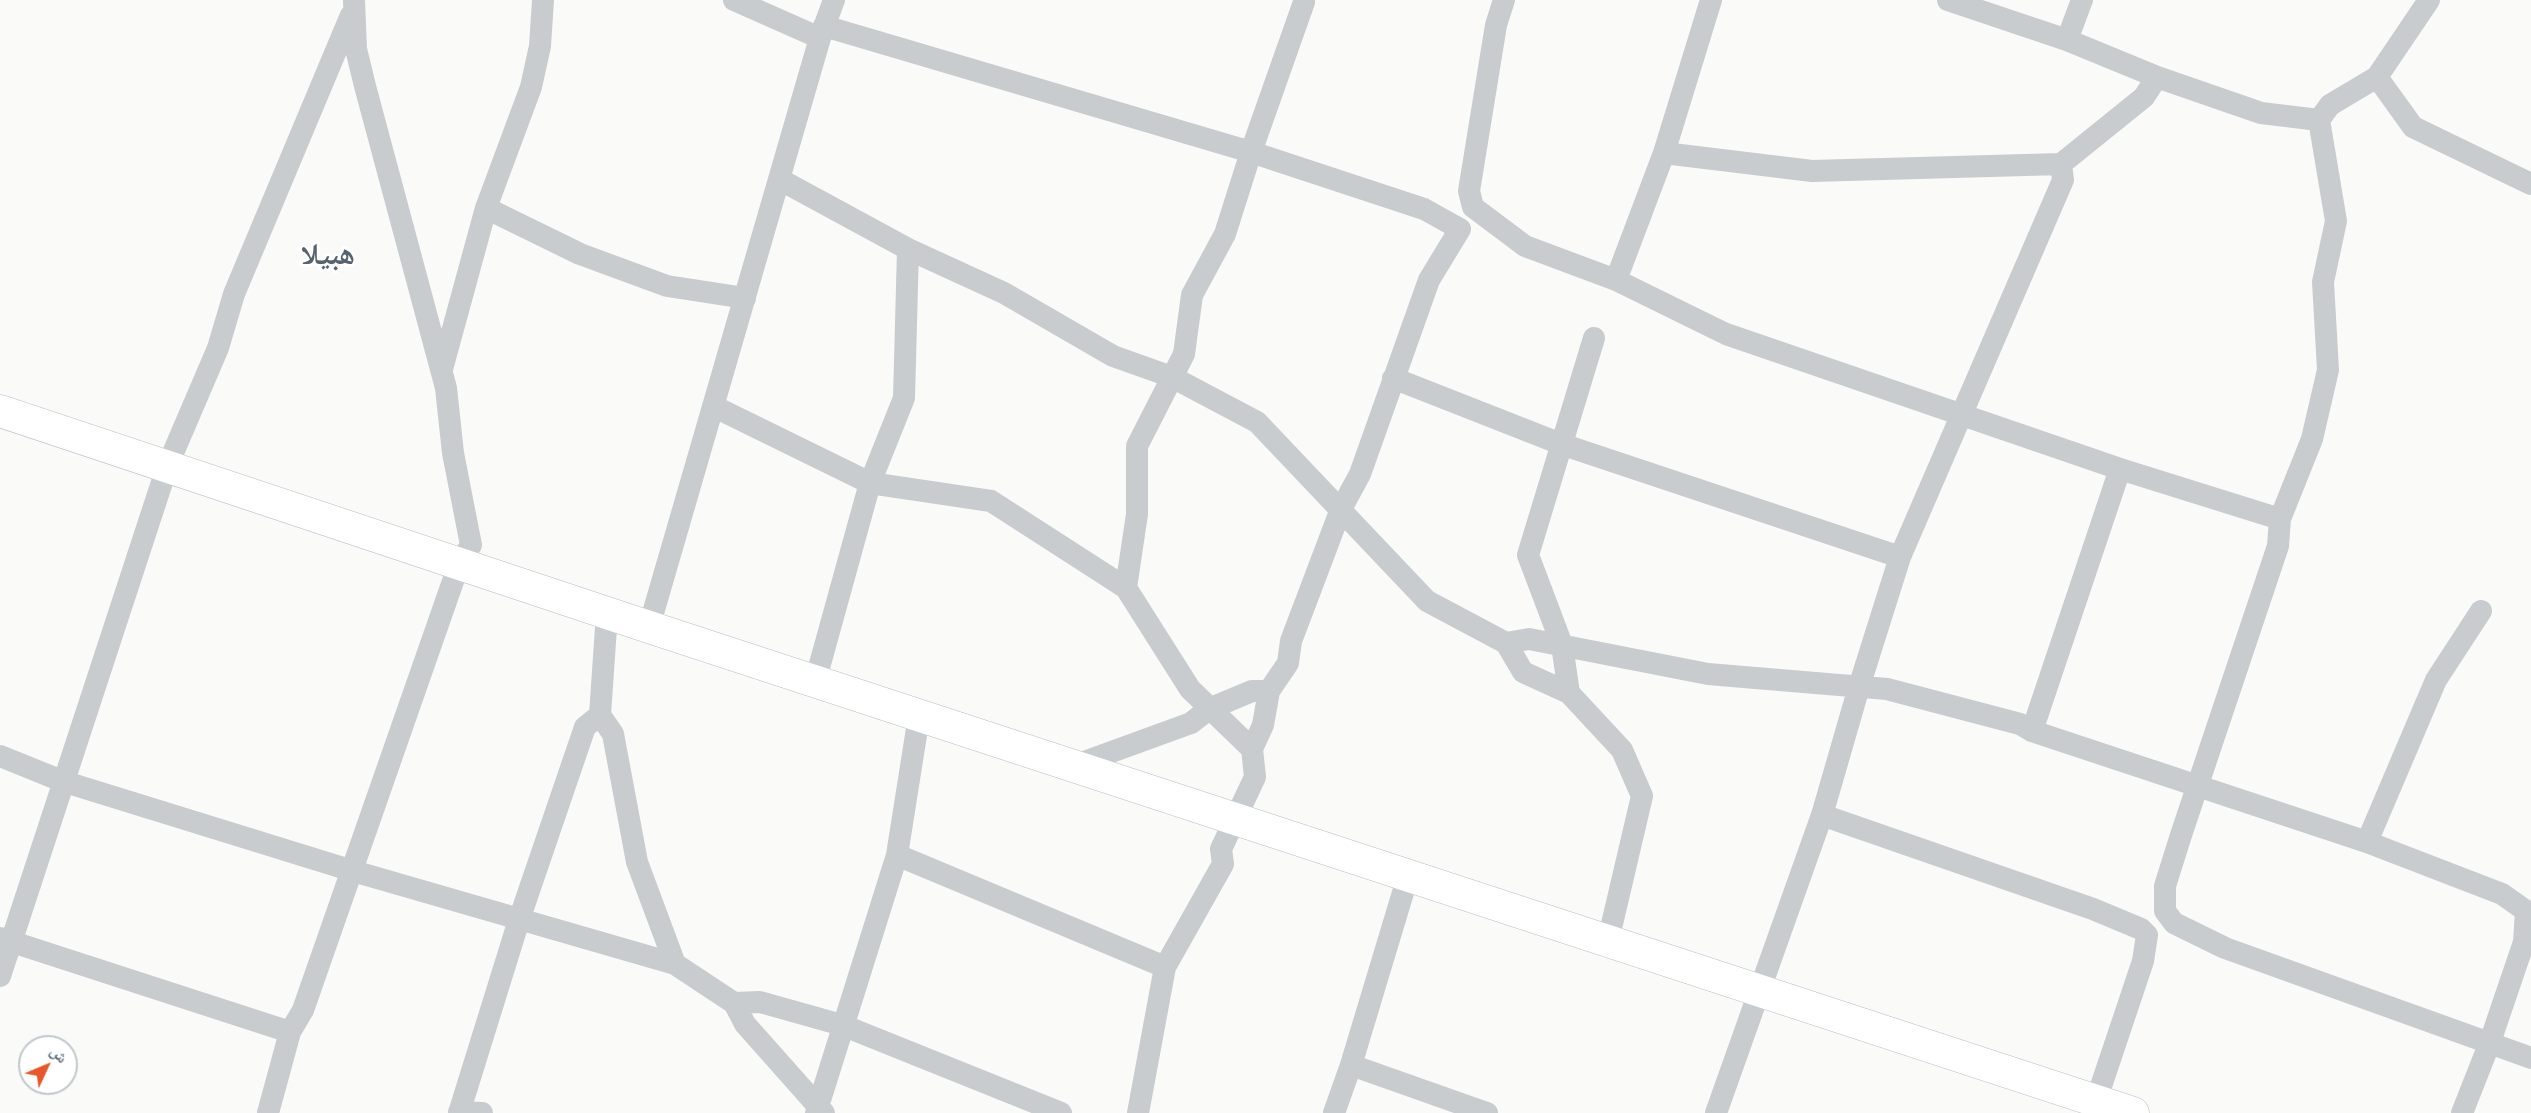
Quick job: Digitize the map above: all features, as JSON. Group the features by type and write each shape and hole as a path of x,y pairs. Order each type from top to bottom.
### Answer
{"main road":[{"path":"0,411 815,682 1608,941 2094,1107 2133,1113"}],"street":[{"path":"441,371 486,208 531,87 540,46 543,0"},
{"path":"734,0 822,32 1251,152 1424,209 1460,229 1429,280 1360,474 1341,509 1291,640 1288,663 1269,691 1263,725 1252,748 1255,777 1221,849 1223,864 1165,967 1138,1113"},
{"path":"649,627 822,32 834,0"},
{"path":"1504,0 1496,25 1469,190 1473,207 1525,246 1616,280 1726,334 1961,415 2280,519"},
{"path":"1616,280 1664,153 1711,0"},
{"path":"1947,0 2067,39 2157,77 2261,113 2319,120"},
{"path":"2067,39 2082,0"},
{"path":"2429,0 2377,77 2330,105 2319,120 2336,221 2324,282 2328,370 2313,439 2280,519 2278,546 2165,886 2165,911 2174,923 2225,948 2531,1058"},
{"path":"1126,588 1137,514 1137,446 1184,354 1192,295 1225,234 1302,1"},
{"path":"268,1113 290,1032 303,1010 459,564 471,544 453,453 446,388 356,49 354,5"},
{"path":"0,976 6,940 167,467 218,348 234,294 354,5"},
{"path":"1664,153 1812,171 2061,164 2144,97 2157,77"},
{"path":"2377,77 2413,127 2531,184"},
{"path":"1716,1113 1822,815 1900,557 2063,180 2061,164"},
{"path":"779,179 908,249 1004,293 1113,356 1172,377 1257,422 1427,601 1506,643 1523,672 1569,693 1622,750 1642,796 1608,941"},
{"path":"486,208 580,254 667,286 745,298"},
{"path":"815,682 870,483 903,398 908,249"},
{"path":"1569,693 1562,645 1528,555 1594,338"},
{"path":"1394,378 1560,444 1900,557"},
{"path":"713,406 870,483 991,501 1126,588 1190,689 1209,710 1252,748"},
{"path":"2032,731 2120,468"},
{"path":"2367,842 2436,680 2481,611"},
{"path":"607,613 600,715 613,734 637,862 675,964"},
{"path":"1506,643 1530,639 1708,674 1887,688 2020,724 2032,731 2198,784 2367,842 2502,894 2526,911 2524,942 2490,1042 2462,1113"},
{"path":"1073,766 1191,723 1209,710 1252,690 1269,691"},
{"path":"467,1113 519,920 585,727 600,715"},
{"path":"819,1110 843,1025 897,855 920,716"},
{"path":"0,756 62,781 353,871 675,964 734,1003 745,1024 819,1110"},
{"path":"1822,815 2093,909 2141,929 2147,935 2143,961 2094,1107"},
{"path":"897,855 1165,967"},
{"path":"1334,1113 1352,1065 1408,876"},
{"path":"6,940 290,1032"},
{"path":"734,1003 760,1002 843,1025 1061,1113"},
{"path":"1352,1065 1487,1113"}],"district":[{"name":"هبيلا","path":"328,255"}]}
